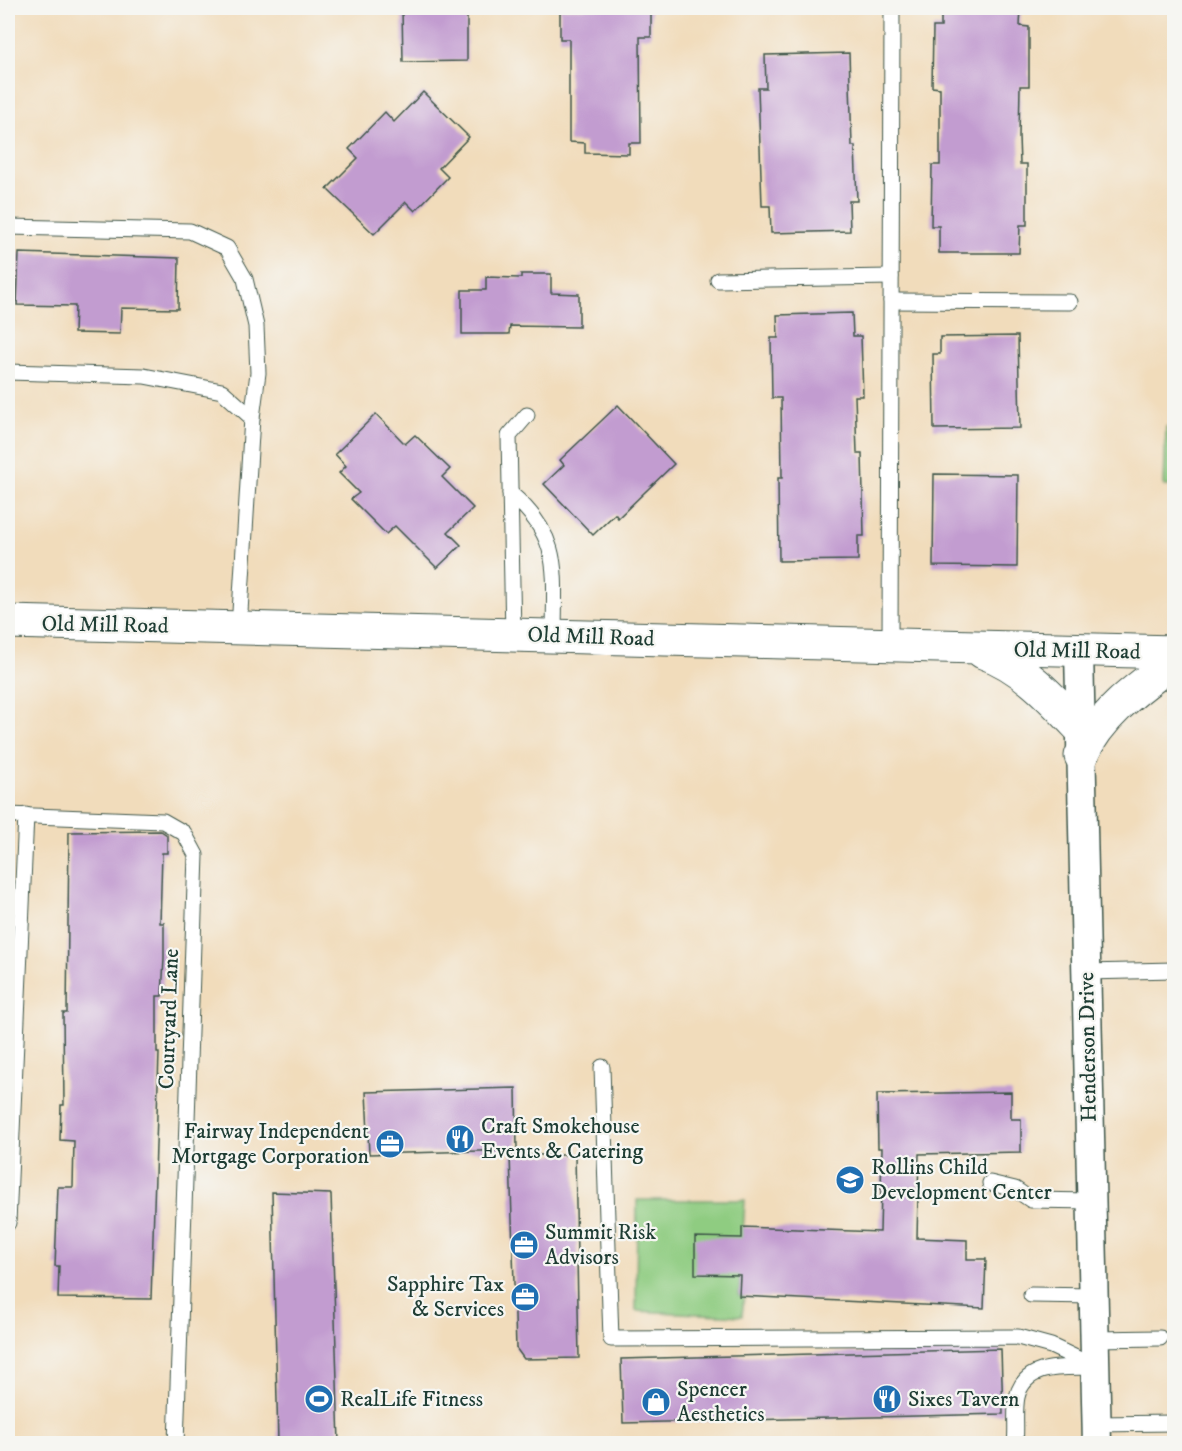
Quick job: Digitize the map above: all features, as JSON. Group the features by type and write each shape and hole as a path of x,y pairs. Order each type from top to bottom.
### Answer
{"street":[{"name":"Old Mill Road","path":"8,622 976,649 1174,652"},
{"path":"976,649 1014,667 1039,687 1081,742 1088,742 1128,696 1174,661"},
{"name":"Henderson Drive","path":"1079,651 1097,1434"}],"lane":[{"path":"890,646 892,8"},
{"path":"8,228 190,231 227,248 245,279 256,326 258,374 252,418 239,628"},
{"path":"718,280 891,277"},
{"path":"891,301 1070,302"},
{"path":"8,372 144,376 222,391 252,418"},
{"path":"513,635 509,436 527,414"},
{"path":"510,493 532,513 550,543 554,561 554,636"},
{"name":"Courtyard Lane","path":"8,815 163,820 184,833 196,855 176,1443"},
{"path":"8,1223 26,815"},
{"path":"1086,972 1174,970"},
{"path":"602,1067 611,1339 1018,1337 1051,1346 1095,1353"},
{"path":"990,1183 1016,1189 1031,1200 1091,1201"},
{"path":"1031,1295 1094,1296"},
{"path":"1015,1443 1017,1398 1020,1386 1028,1378 1046,1368 1095,1353 1160,1338"},
{"path":"1097,1434 1174,1423"}],"green space":[{"path":"1166,427 1174,428 1174,486 1164,486"},
{"path":"637,1200 745,1200 739,1296 744,1296 742,1316 636,1311"}],"building":[{"path":"402,8 467,8 467,61 403,62"},
{"path":"560,8 651,8 651,37 640,37 641,143 629,143 629,154 585,153 585,143 569,142 569,39 560,39"},
{"path":"941,8 1021,8 1020,26 1029,27 1029,86 1020,86 1019,137 1020,164 1027,164 1027,225 1020,225 1019,253 939,253 939,226 931,226 932,165 940,165 940,88 932,87 933,27 941,27"},
{"path":"849,53 852,146 855,146 857,201 849,201 850,231 771,233 770,206 762,206 758,88 766,88 765,55"},
{"path":"423,92 469,137 439,168 448,177 415,211 406,202 374,234 327,189 358,158 349,149 385,112 394,122"},
{"path":"19,253 179,258 178,309 121,308 120,334 74,333 75,306 17,305"},
{"path":"521,274 551,274 551,293 579,294 579,327 510,326 509,334 462,334 462,290 486,290 486,277 521,278"},
{"path":"852,313 853,336 861,336 863,396 855,396 857,453 862,453 864,536 858,536 858,560 779,561 778,478 782,478 781,398 772,398 771,338 778,338 777,315"},
{"path":"1018,336 1020,428 934,429 933,354 940,354 940,337"},
{"path":"618,405 674,464 618,518 615,514 593,535 544,484 564,465 560,460"},
{"path":"376,414 405,444 415,435 450,469 442,477 473,508 448,532 461,545 437,568 395,526 386,534 351,499 359,493 339,473 346,466 335,454"},
{"path":"934,474 1018,475 1017,567 933,566"},
{"path":"161,831 167,835 167,853 162,853 160,923 164,923 164,958 162,996 157,996 157,1053 159,1053 151,1299 58,1298 59,1266 55,1266 58,1187 73,1187 74,1141 60,1140 61,1105 64,1105 63,1013 67,1013 69,832"},
{"path":"516,1088 517,1150 369,1154 366,1092"},
{"path":"1011,1092 1011,1119 1021,1119 1021,1152 919,1154 917,1238 967,1240 967,1259 986,1259 984,1308 739,1296 740,1275 695,1274 695,1237 742,1238 742,1227 880,1232 882,1148 878,1148 877,1094"},
{"path":"510,1155 575,1155 579,1358 524,1359 516,1348"},
{"path":"272,1192 331,1194 339,1443 278,1443"},
{"path":"1001,1349 1003,1414 623,1423 621,1359"}],"place":[{"name":"Craft Smokehouse Events & Catering","path":"460,1139"},
{"name":"Fairway Independent Mortgage Corporation","path":"390,1144"},
{"name":"Rollins Child Development Center","path":"850,1180"},
{"name":"Summit Risk Advisors","path":"524,1245"},
{"name":"Sapphire Tax & Services","path":"525,1297"},
{"name":"RealLife Fitness","path":"319,1399"},
{"name":"Sixes Tavern","path":"887,1399"},
{"name":"Spencer Aesthetics","path":"656,1402"}]}
